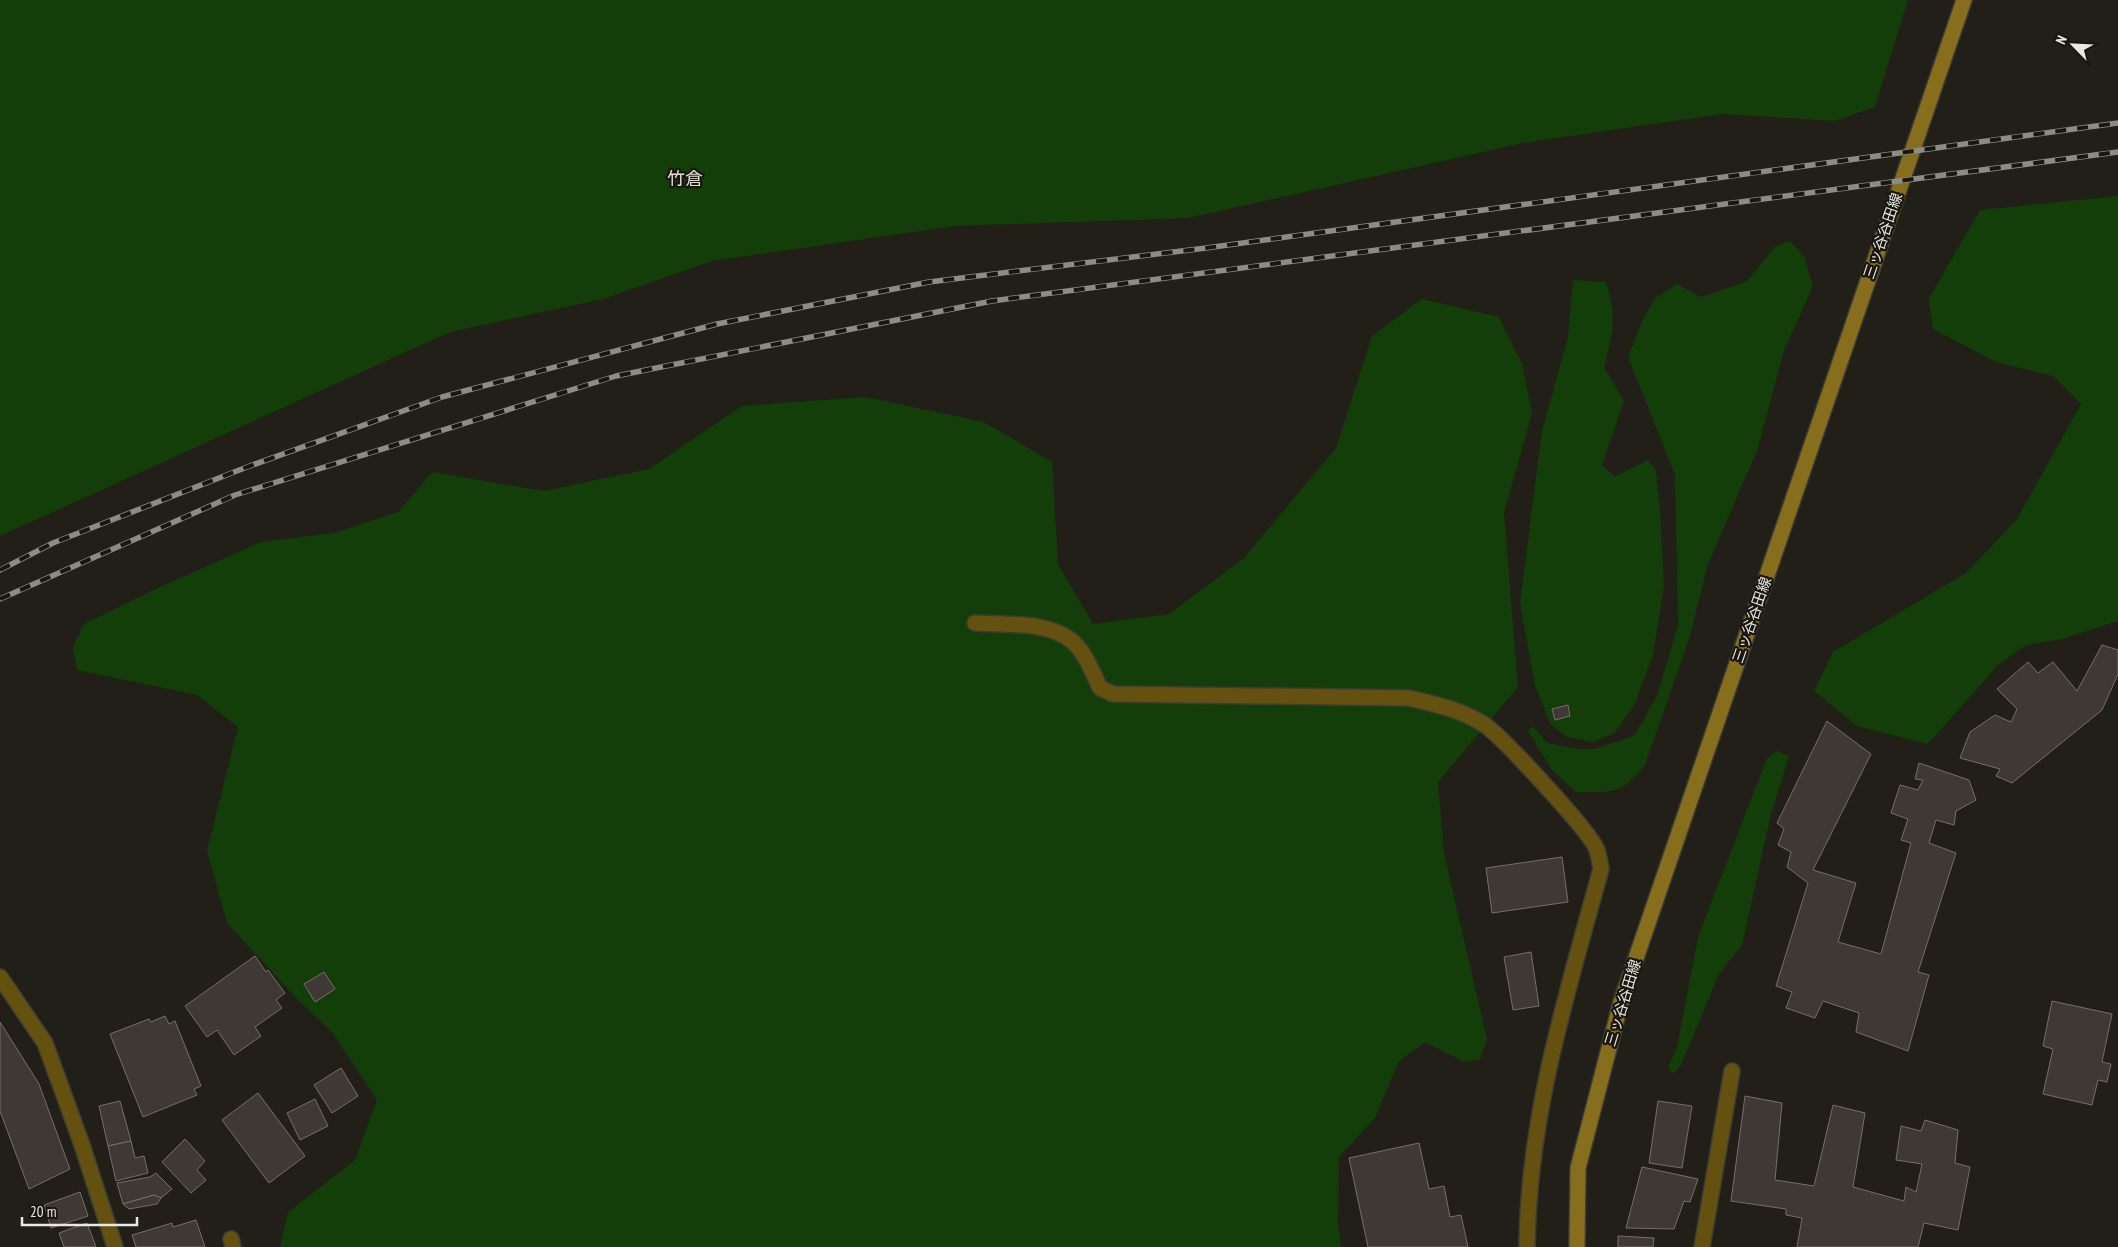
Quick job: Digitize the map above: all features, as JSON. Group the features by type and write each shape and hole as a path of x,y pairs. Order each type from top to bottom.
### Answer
{"main road":[{"name":"三ッ谷谷田線","path":"1577,1247 1578,1168 1621,1002 1964,0"}],"street":[{"path":"975,623 1022,626 1052,631 1073,642 1089,665 1100,688 1113,694 1409,698 1453,709 1485,725 1514,753 1577,822 1597,850 1601,869 1552,1049 1536,1133 1527,1247"},
{"path":"0,977 45,1043 81,1142 115,1247"},
{"path":"1702,1247 1732,1071"}],"green space":[{"path":"0,0 1908,0 1875,107 1835,121 1722,114 1523,143 1188,218 955,226 712,261 603,299 450,332 0,536"},
{"path":"2118,196 2118,621 2062,639 2026,645 1998,665 1928,744 1857,726 1814,691 1833,652 1966,573 2017,519 2081,404 2053,376 1996,362 1933,329 1929,298 1980,210"},
{"path":"1790,241 1804,256 1813,286 1784,351 1757,451 1708,564 1690,636 1645,765 1629,782 1615,790 1576,792 1552,770 1528,731 1533,726 1547,743 1576,749 1594,749 1634,736 1657,696 1678,625 1675,475 1628,357 1642,321 1655,298 1677,284 1701,297 1746,282 1776,246"},
{"path":"1573,280 1606,282 1613,315 1610,344 1604,367 1624,401 1602,465 1615,477 1648,460 1656,471 1664,586 1653,655 1634,706 1614,733 1593,742 1567,737 1551,725 1535,686 1520,603 1542,431 1568,337"},
{"path":"1422,299 1499,317 1522,364 1532,413 1504,513 1518,687 1438,782 1444,854 1487,1039 1480,1059 1464,1062 1425,1042 1399,1061 1375,1118 1339,1157 1338,1222 1341,1247 280,1247 288,1212 355,1160 377,1100 332,1032 299,1001 227,923 207,851 238,727 197,695 77,670 73,647 84,624 160,587 261,542 334,533 398,512 432,472 544,491 649,469 742,406 865,397 984,422 1052,462 1058,564 1093,624 1169,614 1244,558 1336,448 1372,336"},
{"path":"1777,751 1789,756 1771,814 1742,945 1719,974 1681,1065 1673,1074 1668,1067 1677,1047 1698,937 1767,758"}],"building":[{"path":"2102,645 2118,650 2118,674 2102,710 2012,783 1996,776 2000,769 1960,758 1970,732 1995,715 2011,722 2017,709 1997,689 2028,662 2038,673 2053,662 2077,691"},
{"path":"1568,705 1570,716 1555,720 1552,709"},
{"path":"1827,721 1871,754 1813,870 1856,883 1838,942 1881,954 1911,843 1901,840 1908,819 1891,813 1900,785 1918,790 1923,780 1915,779 1919,763 1969,780 1976,800 1956,811 1954,825 1936,820 1929,843 1956,853 1918,972 1929,975 1908,1051 1856,1032 1859,1013 1823,1001 1815,1018 1786,1008 1792,992 1776,986 1808,883 1787,867 1791,852 1778,845 1784,829 1777,823"},
{"path":"1562,857 1568,902 1492,913 1486,868"},
{"path":"1531,952 1539,1006 1513,1010 1504,957"},
{"path":"255,956 266,972 268,970 285,993 276,1000 282,1008 255,1027 261,1036 234,1055 217,1030 207,1037 185,1006"},
{"path":"324,972 335,989 315,1002 304,984"},
{"path":"2052,1001 2112,1014 2102,1062 2111,1064 2107,1082 2098,1080 2092,1105 2043,1094 2053,1049 2043,1046"},
{"path":"165,1016 169,1024 175,1021 201,1086 194,1089 197,1095 143,1117 110,1034 149,1019 151,1022"},
{"path":"0,1022 39,1084 70,1169 29,1189 0,1111"},
{"path":"341,1068 358,1096 332,1113 314,1085"},
{"path":"258,1093 305,1156 269,1183 222,1120"},
{"path":"1745,1096 1782,1103 1775,1180 1814,1186 1833,1105 1865,1113 1853,1187 1904,1201 1906,1187 1916,1192 1922,1164 1896,1160 1901,1126 1921,1131 1925,1120 1958,1130 1955,1163 1970,1167 1958,1230 1924,1223 1918,1247 1797,1247 1802,1218 1786,1215 1786,1209 1731,1201"},
{"path":"315,1099 328,1126 300,1140 287,1113"},
{"path":"120,1101 131,1141 108,1146 99,1106"},
{"path":"1658,1101 1692,1106 1682,1168 1649,1163"},
{"path":"185,1139 205,1161 197,1170 206,1180 191,1193 162,1162"},
{"path":"131,1141 135,1158 144,1156 148,1173 116,1181 108,1146"},
{"path":"1419,1143 1429,1189 1444,1186 1450,1217 1461,1215 1468,1247 1368,1247 1349,1158"},
{"path":"1642,1167 1698,1179 1690,1202 1684,1201 1674,1229 1626,1228"},
{"path":"156,1173 172,1189 161,1198 154,1195 123,1204 117,1183 150,1177"},
{"path":"80,1192 88,1216 51,1228 44,1205"},
{"path":"154,1195 161,1198 157,1204 129,1209 123,1204"},
{"path":"196,1220 205,1247 136,1247 132,1235 172,1223 173,1227"},
{"path":"87,1223 96,1247 64,1247 59,1233"},
{"path":"1618,1236 1654,1238 1653,1247 1618,1247"}],"railway":[{"path":"0,570 53,543 247,467 442,397 717,324 929,282 1206,248 2118,123"},
{"path":"0,599 235,495 616,376 992,301 2118,152"}],"district":[{"name":"竹倉","path":"685,179"}]}
